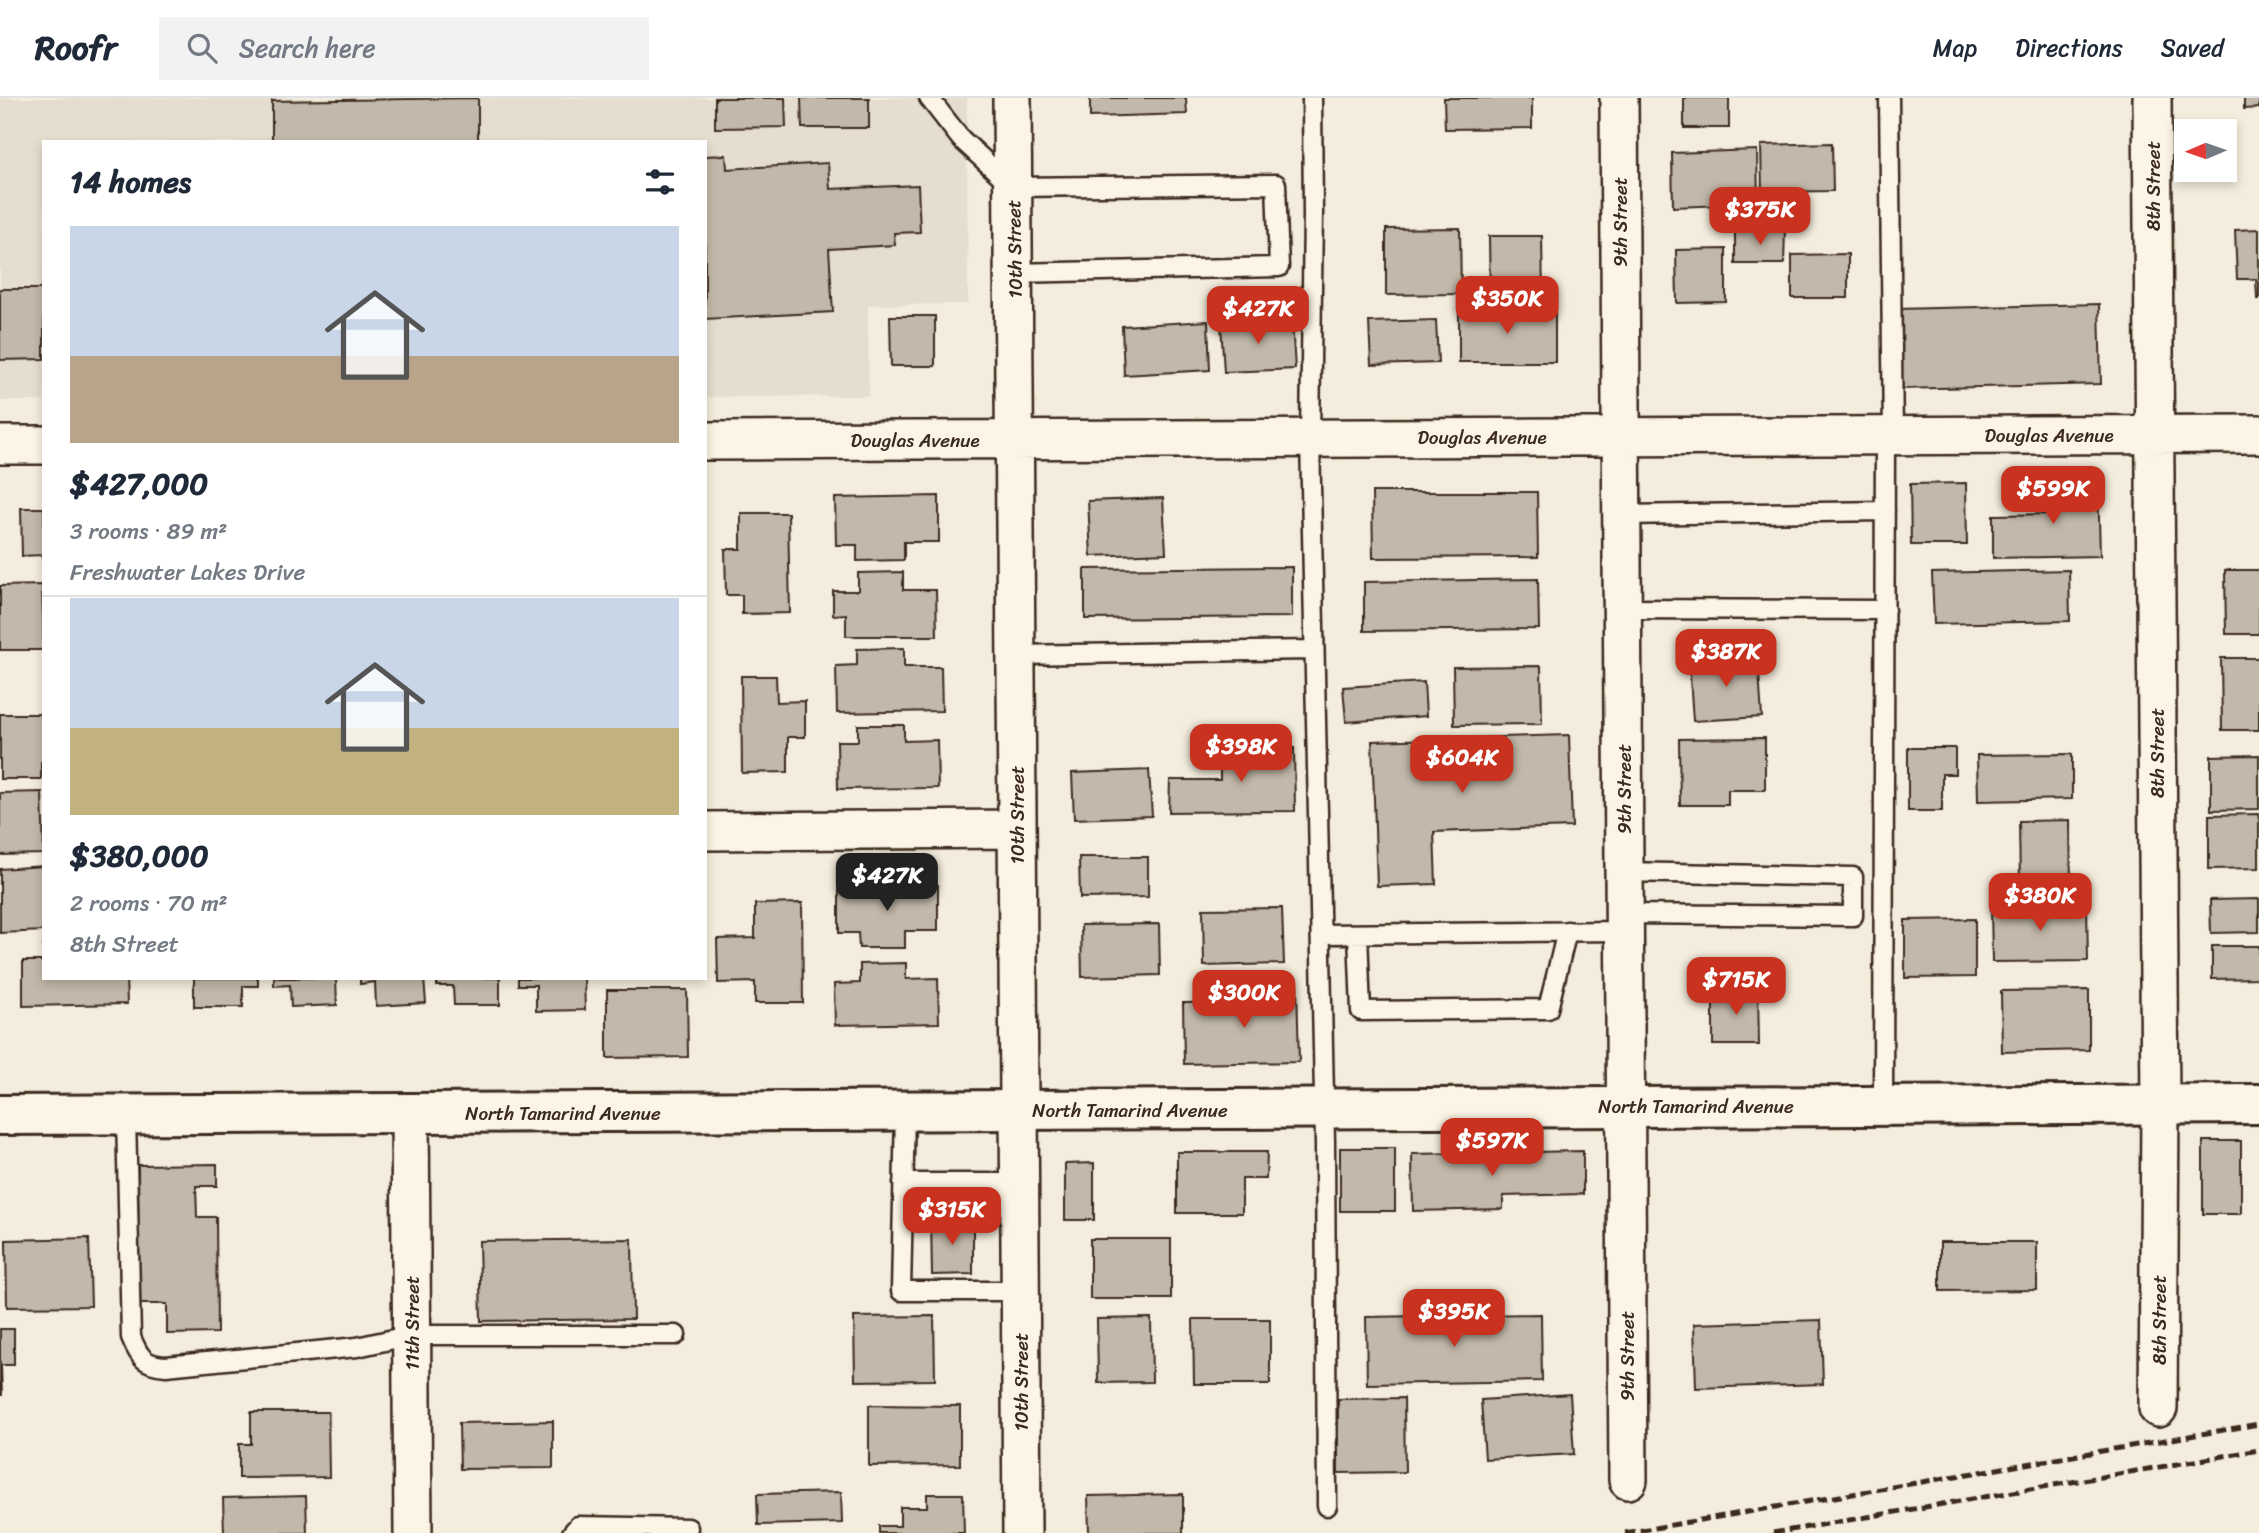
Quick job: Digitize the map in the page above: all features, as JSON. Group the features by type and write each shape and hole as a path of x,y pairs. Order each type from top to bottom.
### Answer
{"street":[{"name":"10th Street","path":"1012,98 1022,1533"},
{"name":"9th Street","path":"1619,98 1628,1480"},
{"name":"8th Street","path":"2152,98 2160,1105 2158,1408"},
{"name":"Douglas Avenue","path":"707,441 2259,434"},
{"path":"0,445 42,445"},
{"path":"707,831 1017,829"},
{"name":"North Tamarind Avenue","path":"0,1115 2259,1104"},
{"name":"11th Street","path":"410,1113 413,1533"}],"lane":[{"path":"929,98 961,139 1013,187 1276,184 1279,267 1014,274"},
{"path":"1312,98 1310,438 1324,1108 1327,1506"},
{"path":"1883,1105 1889,98"},
{"path":"1622,515 1885,511"},
{"path":"1622,609 1885,610"},
{"path":"1016,655 1314,650"},
{"path":"1321,934 1567,931 1625,923 1853,916 1853,877 1624,872"},
{"path":"1358,934 1361,1011 1494,1010 1548,1009 1567,931"},
{"path":"905,1111 901,1291 1021,1291"},
{"path":"126,1115 131,1337 142,1359 153,1366 166,1367 357,1347 412,1335 676,1335"},
{"path":"903,1183 1020,1182"},
{"path":"572,1533 578,1526 688,1528"}],"shaded area":[{"path":"0,98 967,98 968,304 868,305 869,396 707,397 707,140 42,140 42,401 0,401"}],"building":[{"path":"478,98 478,140 272,140 272,101"},
{"path":"715,98 785,98 786,127 715,128"},
{"path":"801,98 869,98 869,128 802,128"},
{"path":"1090,98 1186,98 1187,114 1090,117"},
{"path":"1444,98 1532,98 1532,128 1445,129"},
{"path":"1684,98 1729,98 1729,128 1684,128"},
{"path":"2244,98 2259,98 2259,108 2244,109"},
{"path":"1832,143 1833,191 1762,192 1761,145"},
{"path":"1757,150 1758,204 1673,207 1672,153"},
{"path":"726,155 727,169 828,163 830,189 918,185 920,232 894,233 895,245 829,249 833,312 707,319 707,156"},
{"path":"1460,228 1461,294 1386,295 1386,229"},
{"path":"2259,229 2257,299 2256,279 2237,279 2235,230"},
{"path":"1735,230 1785,230 1784,264 1735,264"},
{"path":"1489,236 1542,236 1543,298 1490,299"},
{"path":"1726,249 1726,302 1677,303 1676,250"},
{"path":"1848,254 1848,298 1792,298 1792,255"},
{"path":"0,289 42,289 42,359 0,360"},
{"path":"2099,304 2101,384 1898,389 1896,309"},
{"path":"1459,309 1555,309 1555,362 1459,362"},
{"path":"890,316 935,316 935,366 891,366"},
{"path":"1436,320 1438,363 1371,365 1369,322"},
{"path":"1208,321 1210,370 1124,375 1122,326"},
{"path":"1292,321 1295,369 1224,372 1221,324"},
{"path":"2098,480 2100,556 1993,558 1993,515 2056,514 2055,481"},
{"path":"1966,483 1967,545 1911,545 1910,484"},
{"path":"1372,492 1537,492 1538,557 1373,558"},
{"path":"939,496 939,542 904,542 904,560 857,561 857,545 836,545 835,498"},
{"path":"1163,498 1166,553 1091,556 1088,501"},
{"path":"21,508 42,508 42,555 22,556"},
{"path":"741,513 788,513 790,613 742,614 742,595 726,595 725,549 741,549"},
{"path":"1292,567 1292,617 1085,619 1085,569"},
{"path":"2069,570 2070,621 1934,624 1932,573"},
{"path":"2225,570 2259,570 2259,634 2226,634"},
{"path":"903,572 903,590 936,590 937,636 846,636 846,614 833,615 833,591 858,591 858,573"},
{"path":"1538,579 1539,629 1364,631 1364,582"},
{"path":"42,585 42,650 0,650 0,586"},
{"path":"904,648 904,667 941,667 942,711 837,713 836,666 857,665 857,649"},
{"path":"1758,657 1762,717 1693,721 1689,661"},
{"path":"2221,658 2259,658 2259,730 2222,730"},
{"path":"1541,666 1542,724 1454,725 1453,667"},
{"path":"741,676 776,676 777,702 805,701 805,737 788,737 788,772 742,773"},
{"path":"1424,682 1426,716 1346,722 1343,687"},
{"path":"0,714 42,714 41,779 0,779"},
{"path":"858,725 904,725 904,741 937,740 938,788 838,789 837,741 858,741"},
{"path":"1569,735 1572,827 1434,832 1436,884 1377,886 1372,741"},
{"path":"1765,738 1765,790 1728,790 1728,805 1680,805 1679,739"},
{"path":"1294,748 1295,811 1169,812 1170,780 1220,780 1220,749"},
{"path":"1908,748 1955,748 1955,774 1942,774 1942,811 1908,811"},
{"path":"2072,754 2072,799 1978,801 1977,755"},
{"path":"2259,755 2259,809 2211,810 2211,756"},
{"path":"1149,770 1152,816 1074,819 1072,773"},
{"path":"42,792 42,854 0,855 0,793"},
{"path":"2259,814 2259,868 2209,869 2209,815"},
{"path":"2070,820 2071,884 2020,885 2019,821"},
{"path":"1079,857 1148,857 1148,897 1080,898"},
{"path":"42,866 42,931 0,933 0,869"},
{"path":"839,885 938,885 938,931 905,931 905,948 859,948 858,933 839,933"},
{"path":"2259,899 2259,932 2211,933 2210,900"},
{"path":"802,903 803,1003 755,1003 755,982 718,983 717,939 755,938 755,904"},
{"path":"2087,904 2088,961 1992,962 1991,906"},
{"path":"1282,908 1284,964 1204,966 1203,909"},
{"path":"1975,919 1975,977 1905,978 1905,920"},
{"path":"1159,924 1160,975 1082,977 1081,925"},
{"path":"2212,946 2259,946 2259,978 2212,979"},
{"path":"23,961 42,961 42,980 126,980 127,1004 23,1006"},
{"path":"906,963 906,979 938,978 939,1023 835,1025 834,984 860,983 860,964"},
{"path":"194,980 258,980 258,986 243,986 243,1007 194,1007"},
{"path":"274,980 336,980 337,1005 291,1007 290,985 274,986"},
{"path":"360,980 424,980 426,1003 376,1006 375,982 360,984"},
{"path":"437,980 500,980 500,1005 454,1005 453,986 437,986"},
{"path":"518,980 584,980 585,1010 536,1011 536,985 518,985"},
{"path":"1261,985 1297,985 1299,1062 1184,1064 1183,1003 1261,1002"},
{"path":"1758,989 1759,1045 1713,1045 1713,990"},
{"path":"607,990 687,990 688,1057 607,1058"},
{"path":"2089,990 2089,1050 2002,1052 2001,991"},
{"path":"2203,1141 2241,1141 2241,1214 2203,1214"},
{"path":"1340,1148 1395,1148 1395,1211 1340,1211"},
{"path":"1583,1151 1583,1194 1503,1196 1503,1209 1413,1211 1412,1154"},
{"path":"1177,1152 1267,1152 1266,1179 1242,1179 1242,1213 1177,1213"},
{"path":"1094,1163 1094,1220 1065,1220 1065,1164"},
{"path":"217,1164 217,1186 196,1186 197,1217 216,1217 217,1333 167,1334 167,1304 139,1304 138,1165"},
{"path":"931,1219 973,1219 973,1274 932,1275"},
{"path":"89,1238 91,1306 7,1307 6,1240"},
{"path":"632,1239 633,1319 481,1321 479,1241"},
{"path":"1090,1239 1171,1239 1171,1299 1090,1299"},
{"path":"1940,1242 2037,1242 2037,1290 1940,1291"},
{"path":"1541,1314 1542,1381 1367,1384 1366,1317"},
{"path":"934,1316 935,1380 855,1381 854,1317"},
{"path":"1151,1318 1152,1382 1098,1383 1097,1319"},
{"path":"1193,1319 1270,1319 1270,1384 1194,1384"},
{"path":"1821,1320 1823,1384 1696,1388 1694,1324"},
{"path":"0,1329 14,1329 14,1365 1,1365 2,1395 0,1395"},
{"path":"1570,1394 1574,1454 1485,1459 1481,1400"},
{"path":"1404,1398 1405,1472 1338,1473 1338,1399"},
{"path":"869,1405 960,1406 960,1465 869,1466"},
{"path":"251,1412 328,1412 329,1477 239,1478 239,1444 251,1444"},
{"path":"553,1421 553,1468 460,1469 459,1423"},
{"path":"841,1492 842,1523 758,1525 757,1494"},
{"path":"927,1494 963,1494 964,1533 879,1533 879,1526 900,1526 900,1507 927,1507"},
{"path":"1183,1494 1183,1533 1089,1533 1088,1496"},
{"path":"306,1496 307,1533 224,1533 223,1498"}],"railway":[{"path":"1625,1533 2259,1424"},
{"path":"1773,1533 2259,1450"}]}
